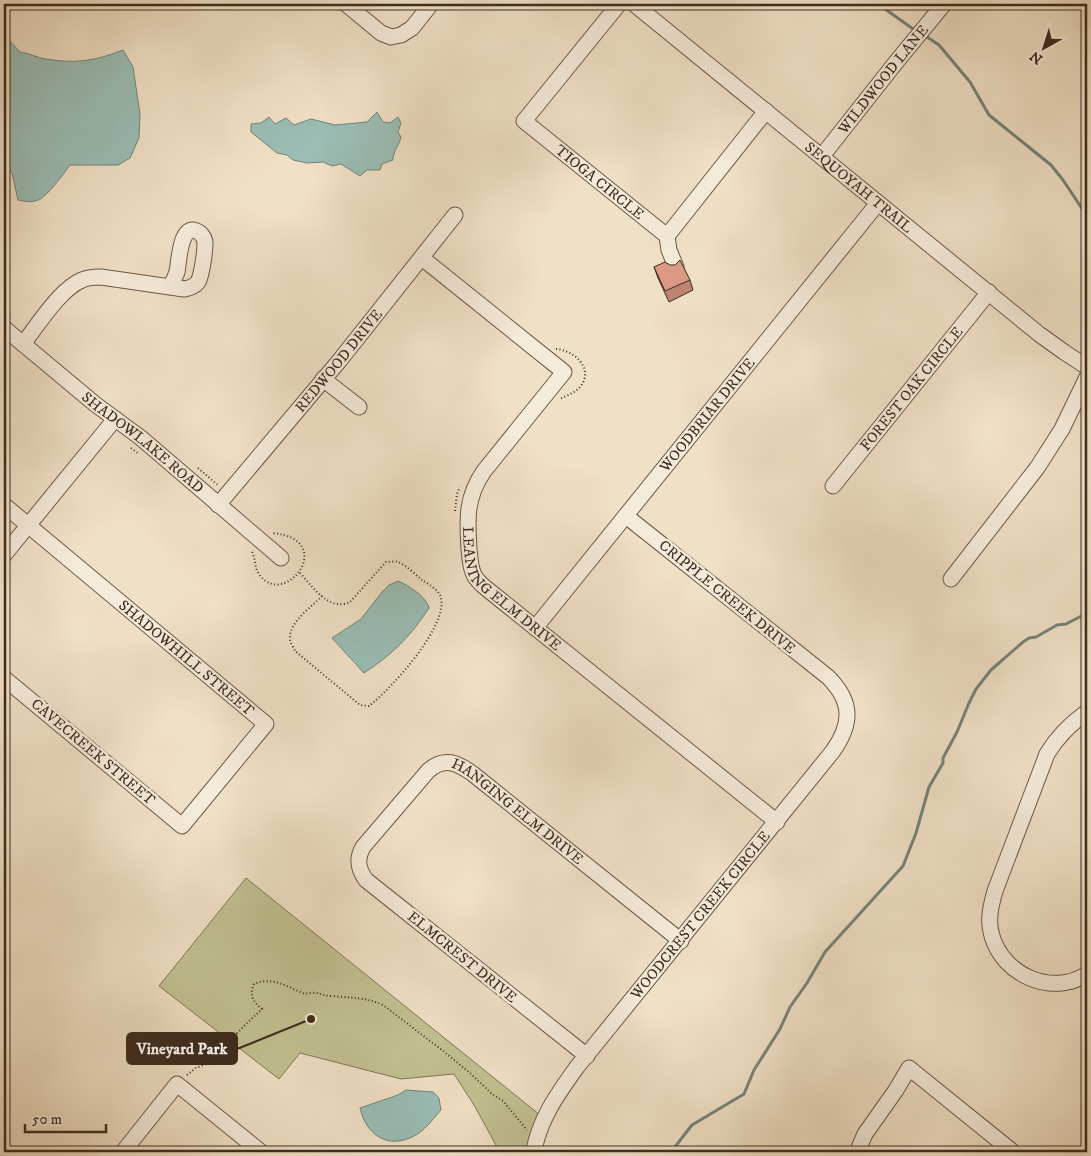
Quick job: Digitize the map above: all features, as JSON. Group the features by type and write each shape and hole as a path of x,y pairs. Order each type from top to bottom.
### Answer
{"street":[{"path":"346,4 378,31 392,37 396,37 412,28 431,4"},
{"name":"TIOGA CIRCLE","path":"619,4 524,121 667,236"},
{"name":"SEQUOYAH TRAIL","path":"634,4 1045,338 1087,367"},
{"name":"WILDWOOD LANE","path":"822,156 944,4"},
{"path":"676,267 668,250 667,236 766,111"},
{"name":"WOODBRIAR DRIVE","path":"535,628 878,202"},
{"name":"REDWOOD DRIVE","path":"218,505 324,379 455,215"},
{"name":"LEANING ELM DRIVE","path":"422,258 564,372 477,481 468,507 467,520 473,574 480,583 535,628 777,822"},
{"path":"23,344 68,288 82,280 101,277 171,286"},
{"name":"FOREST OAK CIRCLE","path":"833,486 989,292"},
{"name":"SHADOWLAKE ROAD","path":"4,328 141,438 281,558"},
{"path":"951,579 1042,460 1062,429 1087,378"},
{"path":"324,379 359,407"},
{"path":"4,555 115,419"},
{"name":"SHADOWHILL STREET","path":"4,505 266,724 182,826"},
{"name":"CRIPPLE CREEK DRIVE","path":"626,516 828,678"},
{"name":"CAVECREEK STREET","path":"4,678 182,826"},
{"name":"WOODCREST CREEK CIRCLE","path":"535,1145 551,1106 564,1085 777,822 842,738 848,721 843,698 839,690 828,678"},
{"path":"1087,712 1068,726 1054,742 1047,754 998,882 990,911 991,935 996,947 1007,962 1024,976 1046,984 1070,982 1087,974"},
{"name":"HANGING ELM DRIVE","path":"364,847 428,771 438,764 451,762 473,774 680,941"},
{"name":"ELMCREST DRIVE","path":"364,847 358,861 366,880 587,1056"},
{"path":"857,1152 865,1134 909,1068 1013,1152"},
{"path":"123,1152 178,1084 262,1152"}],"path":[{"path":"549,349 563,350 574,354 580,360 584,369 584,381 580,387 574,393 553,404"},
{"name":"LEANING ELM DRIVE","path":"455,518 457,494 462,482"},
{"path":"300,573 329,602 336,605 344,605 350,602 386,562 398,562 439,593 442,604 440,614 428,639 381,697 368,706 360,705 295,652 290,640 292,630 296,622 322,596"},
{"path":"178,1084 196,1068 214,1061 238,1031 262,1009 255,1003 251,990 254,984 260,981 272,981 305,994 313,991 330,996 357,997 374,1000 383,1005 448,1055 492,1094 503,1101 535,1145"}],"shaded area":[{"path":"246,878 540,1115 526,1151 497,1147 454,1074 401,1079 300,1053 279,1079 159,986"}],"water":[{"path":"4,26 8,39 20,52 43,58 76,61 103,57 123,50 133,67 140,114 139,138 130,158 118,165 70,165 42,198 28,202 18,200 12,173 6,164 4,155"},
{"path":"377,112 383,122 390,123 398,117 401,123 398,132 401,137 393,160 382,164 380,170 367,170 360,176 341,164 332,166 323,162 307,163 293,160 287,155 277,153 251,132 251,124 261,123 269,117 275,124 286,118 294,125 311,119 335,125 367,122"},
{"path":"398,581 412,588 425,600 429,608 415,628 400,644 384,659 364,673 332,638 361,619 382,592 389,585"},
{"path":"406,1090 433,1092 439,1098 441,1110 424,1129 412,1137 394,1141 378,1137 367,1125 360,1108 398,1095"}],"building":[{"path":"680,260 690,280 665,291 654,267 665,262 675,265"}],"waterway":[{"path":"878,4 916,31"},
{"path":"924,35 939,45 970,82 989,115 1051,165 1087,216"},
{"path":"671,1152 692,1125 744,1094 754,1070 780,1029 790,1007 825,952 903,866 916,833 929,787 943,763 943,758 976,689 991,670 1023,642 1087,613"}],"place":[{"name":"Vineyard Park","path":"311,1019"}]}
